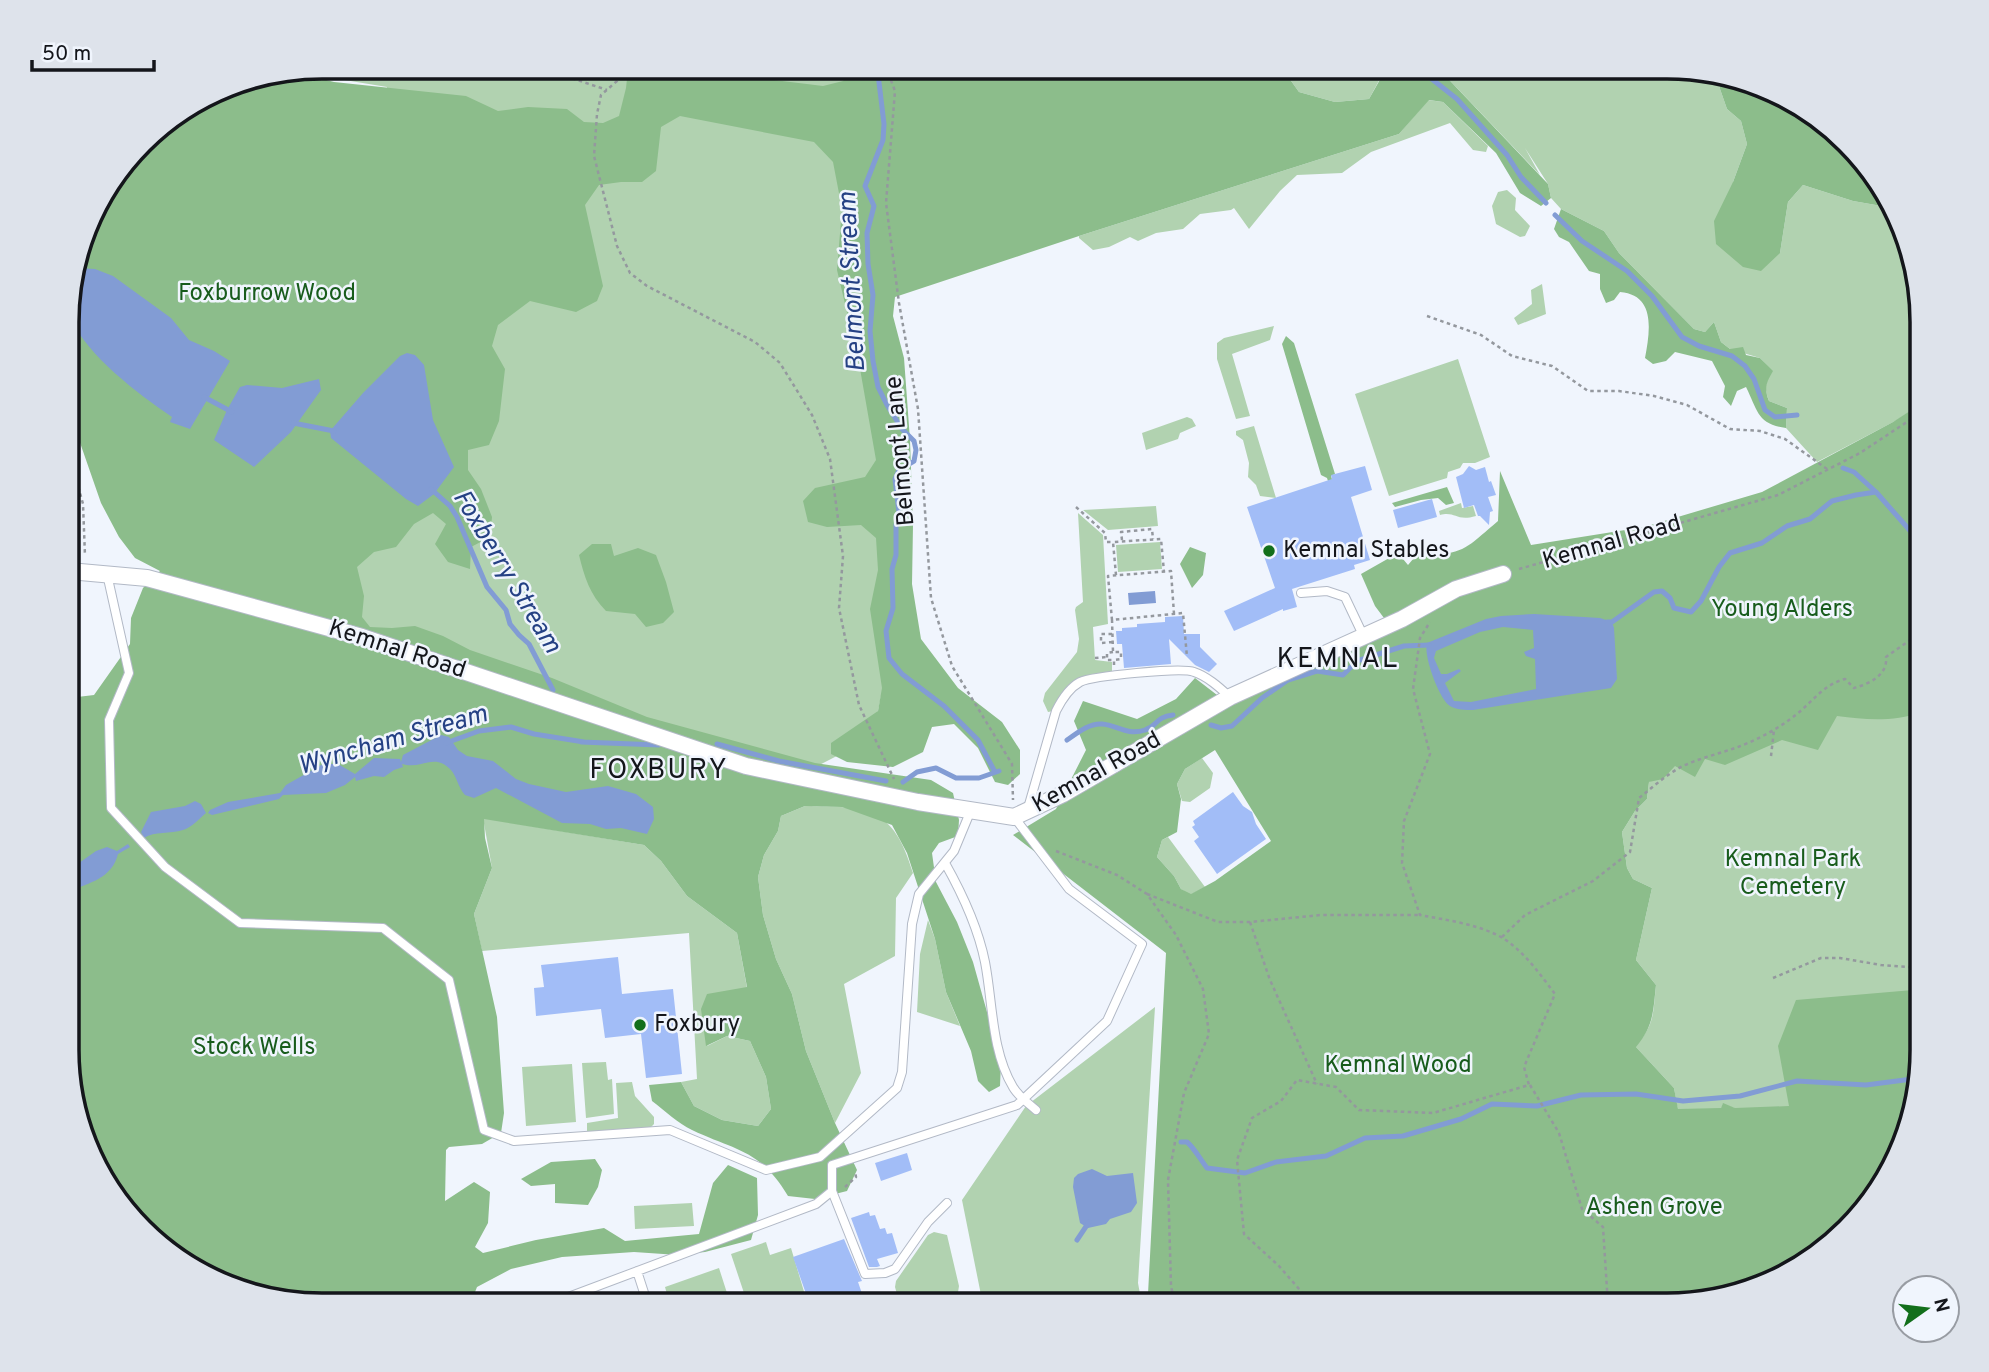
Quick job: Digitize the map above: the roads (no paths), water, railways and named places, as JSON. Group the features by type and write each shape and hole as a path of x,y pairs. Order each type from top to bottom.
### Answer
{"street":[{"name":"Kemnal Road","path":"79,572 147,578 362,637 746,766 903,799 971,810 1021,814 1063,794 1230,697 1402,619 1456,589 1503,574"}],"lane":[{"path":"107,574 129,673 109,720 111,808 165,867 240,923 383,928 449,979 484,1130 514,1141 670,1130 766,1170 820,1157 897,1088 902,1072 912,924 919,894 954,850 971,810"},
{"path":"1300,593 1326,591 1345,597 1363,635"},
{"path":"947,1203 928,1222 895,1269 885,1273 864,1274 832,1192 832,1165 1017,1105 1107,1021 1142,944 1069,889 1021,814 1061,701 1080,682 1115,676 1188,671 1214,684 1230,697"},
{"path":"945,863 978,933 998,1049 1013,1087 1036,1110"},
{"path":"579,1293 816,1204 832,1192"},
{"path":"637,1271 644,1293"}],"water":[{"path":"85,268 113,276 171,318 189,340 230,361 190,429 170,422 172,417 115,373 79,333"},
{"path":"407,353 415,355 424,365 433,420 454,467 434,494 418,506 331,438 330,431 363,393 400,356"},
{"path":"319,379 321,390 291,432 254,467 214,440 240,387 247,385 282,388"},
{"path":"1155,591 1156,603 1129,605 1128,593"},
{"path":"1534,614 1600,618 1612,622 1617,679 1611,688 1473,710 1450,706 1441,695 1433,676 1427,657 1427,643 1486,619","holes":["1503,627 1533,630 1534,648 1524,652 1526,656 1535,659 1536,689 1471,702 1454,701 1445,683 1461,671 1459,669 1441,674 1434,658 1436,651 1480,632"]},
{"path":"441,735 449,737 458,750 467,756 493,761 516,779 529,784 566,792 608,786 636,794 653,807 654,819 647,834 621,828 606,829 590,824 562,823 496,788 474,798 465,795 451,770 439,762 402,764 403,767 384,777 374,776 356,781 355,777 345,785 326,793 283,795 279,799 212,815 208,813 228,802 280,793 286,785 323,764 338,764 355,774 374,758 400,759 401,762 403,755"},
{"path":"195,801 201,804 206,813 192,825 183,830 153,834 144,838 141,832 151,812 185,806"},
{"path":"128,844 130,847 118,854 111,869 105,874 79,887 79,863 107,847 117,851"},
{"path":"1092,1169 1107,1176 1133,1173 1137,1203 1131,1212 1110,1219 1106,1224 1088,1228 1080,1223 1073,1187 1074,1178 1078,1174"}],"waterway":[{"name":"Belmont Stream","path":"879,79 884,124 883,140 865,186 874,206 867,233 873,295 870,331 873,361 878,387 902,429 914,441 916,450 914,461 899,470 895,479 899,513 896,525 896,555 892,569 893,608 886,631 889,658 902,674 944,706 978,740 995,772"},
{"path":"1432,79 1457,99 1546,203"},
{"path":"1555,215 1582,241 1627,271 1652,296 1682,337 1699,346 1732,356 1745,366 1754,379 1765,410 1775,417 1797,415"},
{"name":"Foxberry Stream","path":"204,397 232,412"},
{"name":"Foxberry Stream","path":"293,423 334,431"},
{"path":"1843,468 1854,472 1876,492"},
{"name":"Foxberry Stream","path":"431,489 450,506 457,517 487,587 506,610 510,624 529,644 553,690"},
{"name":"Wyncham Stream","path":"1607,622 1612,622 1654,592 1662,591 1670,598 1674,608 1691,612 1701,601 1719,567 1730,553 1762,543 1787,526 1810,519 1832,501 1876,492 1910,531"},
{"name":"Wyncham Stream","path":"1211,725 1221,728 1232,726 1262,698 1288,680 1317,671 1343,675 1357,661 1404,646 1429,645"},
{"name":"Wyncham Stream","path":"1067,740 1092,725 1102,724 1139,732 1173,715"},
{"name":"Wyncham Stream","path":"446,743 479,731 511,727 534,734 584,742"},
{"name":"Wyncham Stream","path":"581,742 659,745"},
{"name":"Wyncham Stream","path":"717,744 779,761 886,781"},
{"name":"Wyncham Stream","path":"903,782 917,772 936,768 956,778 979,778 999,771"},
{"path":"1181,1142 1187,1142 1207,1168 1245,1173 1276,1162 1326,1156 1365,1138 1403,1136 1461,1119 1492,1104 1537,1106 1581,1095 1636,1094 1683,1101 1740,1096 1797,1081 1866,1085 1908,1080"},
{"path":"1077,1240 1089,1222"}],"place":[{"name":"Kemnal Stables","path":"1269,551"},
{"name":"Foxbury","path":"640,1025"}],"district":[{"name":"KEMNAL","path":"1338,660"},
{"name":"FOXBURY","path":"659,771"}],"park label":[{"name":"Foxburrow Wood","path":"267,294"},
{"name":"Young Alders","path":"1782,610"},
{"name":"Kemnal Park Cemetery","path":"1793,874"},
{"name":"Stock Wells","path":"254,1048"},
{"name":"Kemnal Wood","path":"1398,1066"},
{"name":"Ashen Grove","path":"1654,1208"}]}
